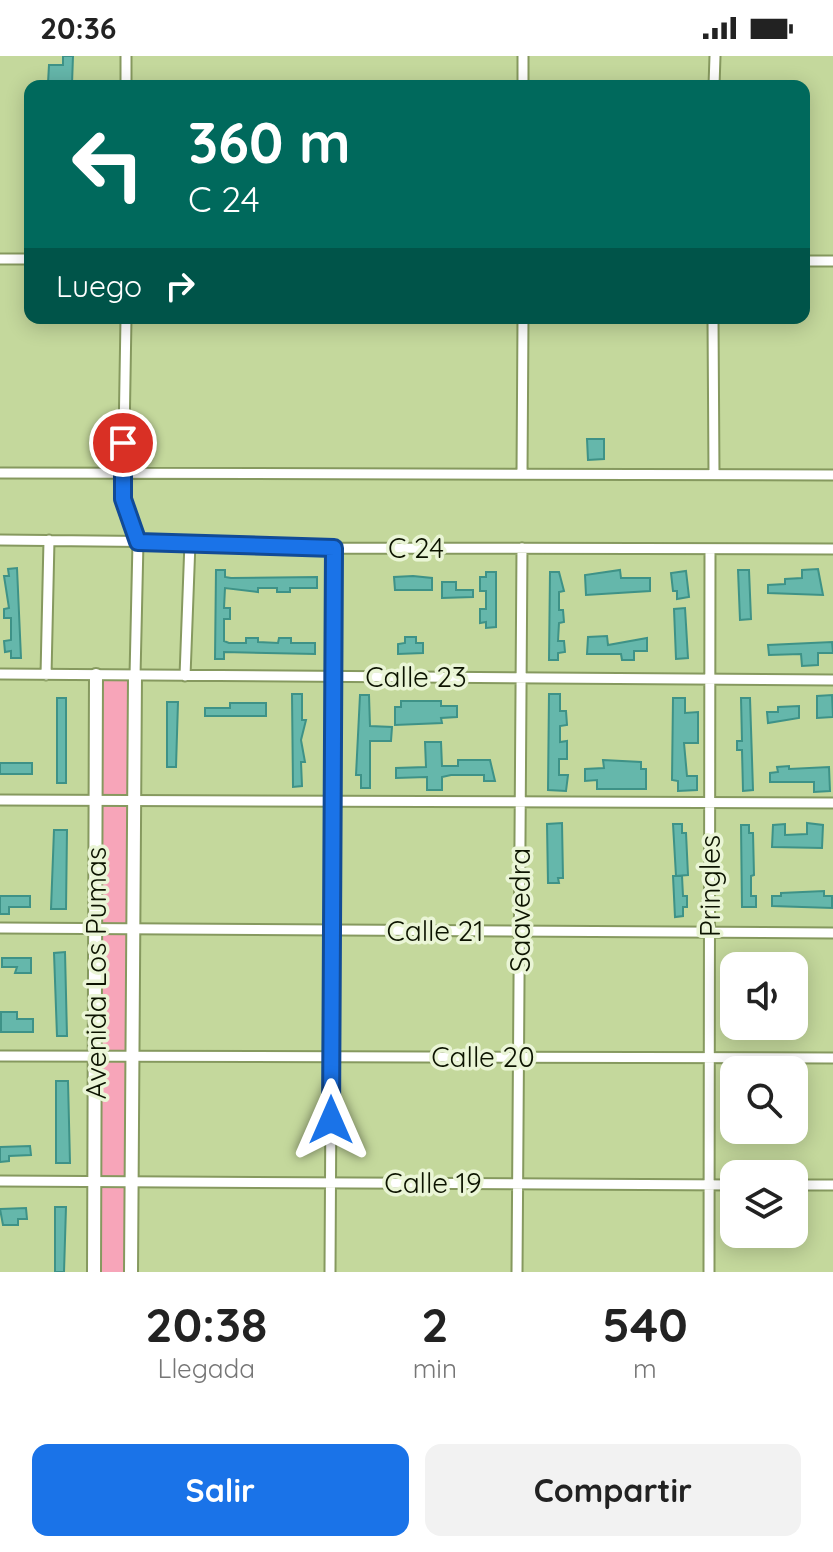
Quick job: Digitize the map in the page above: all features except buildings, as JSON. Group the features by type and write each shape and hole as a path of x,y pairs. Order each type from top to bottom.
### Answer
{"main road":[{"name":"Avenida Los Pumas","path":"94,1272 96,675"},
{"name":"Avenida Los Pumas","path":"131,1272 135,676"}],"street":[{"path":"126,56 126,80"},
{"path":"523,56 523,80"},
{"path":"714,80 715,56"},
{"path":"0,259 24,259"},
{"path":"810,261 833,261"},
{"path":"126,324 123,499 138,542 135,676"},
{"path":"522,474 523,324"},
{"path":"713,324 714,474"},
{"path":"0,473 833,475"},
{"name":"C 24","path":"0,540 190,542 334,548 833,549"},
{"path":"46,675 49,540"},
{"path":"185,676 190,542"},
{"path":"330,1272 334,548"},
{"name":"Saavedra","path":"517,1272 522,548"},
{"name":"Pringles","path":"709,1272 710,549"},
{"name":"Calle 23","path":"0,674 833,680"},
{"path":"0,800 833,803"},
{"path":"0,928 96,929"},
{"name":"Calle 21","path":"96,929 833,933"},
{"path":"0,1056 95,1057"},
{"name":"Calle 20","path":"95,1057 833,1058"},
{"path":"0,1181 95,1182"},
{"name":"Calle 19","path":"95,1182 720,1184"},
{"path":"808,1185 833,1185"}],"shaded area":[{"path":"97,675 135,676 130,1272 94,1272"}],"route":[{"path":"123,443 123,499 138,542 334,548 331,1120"}]}
